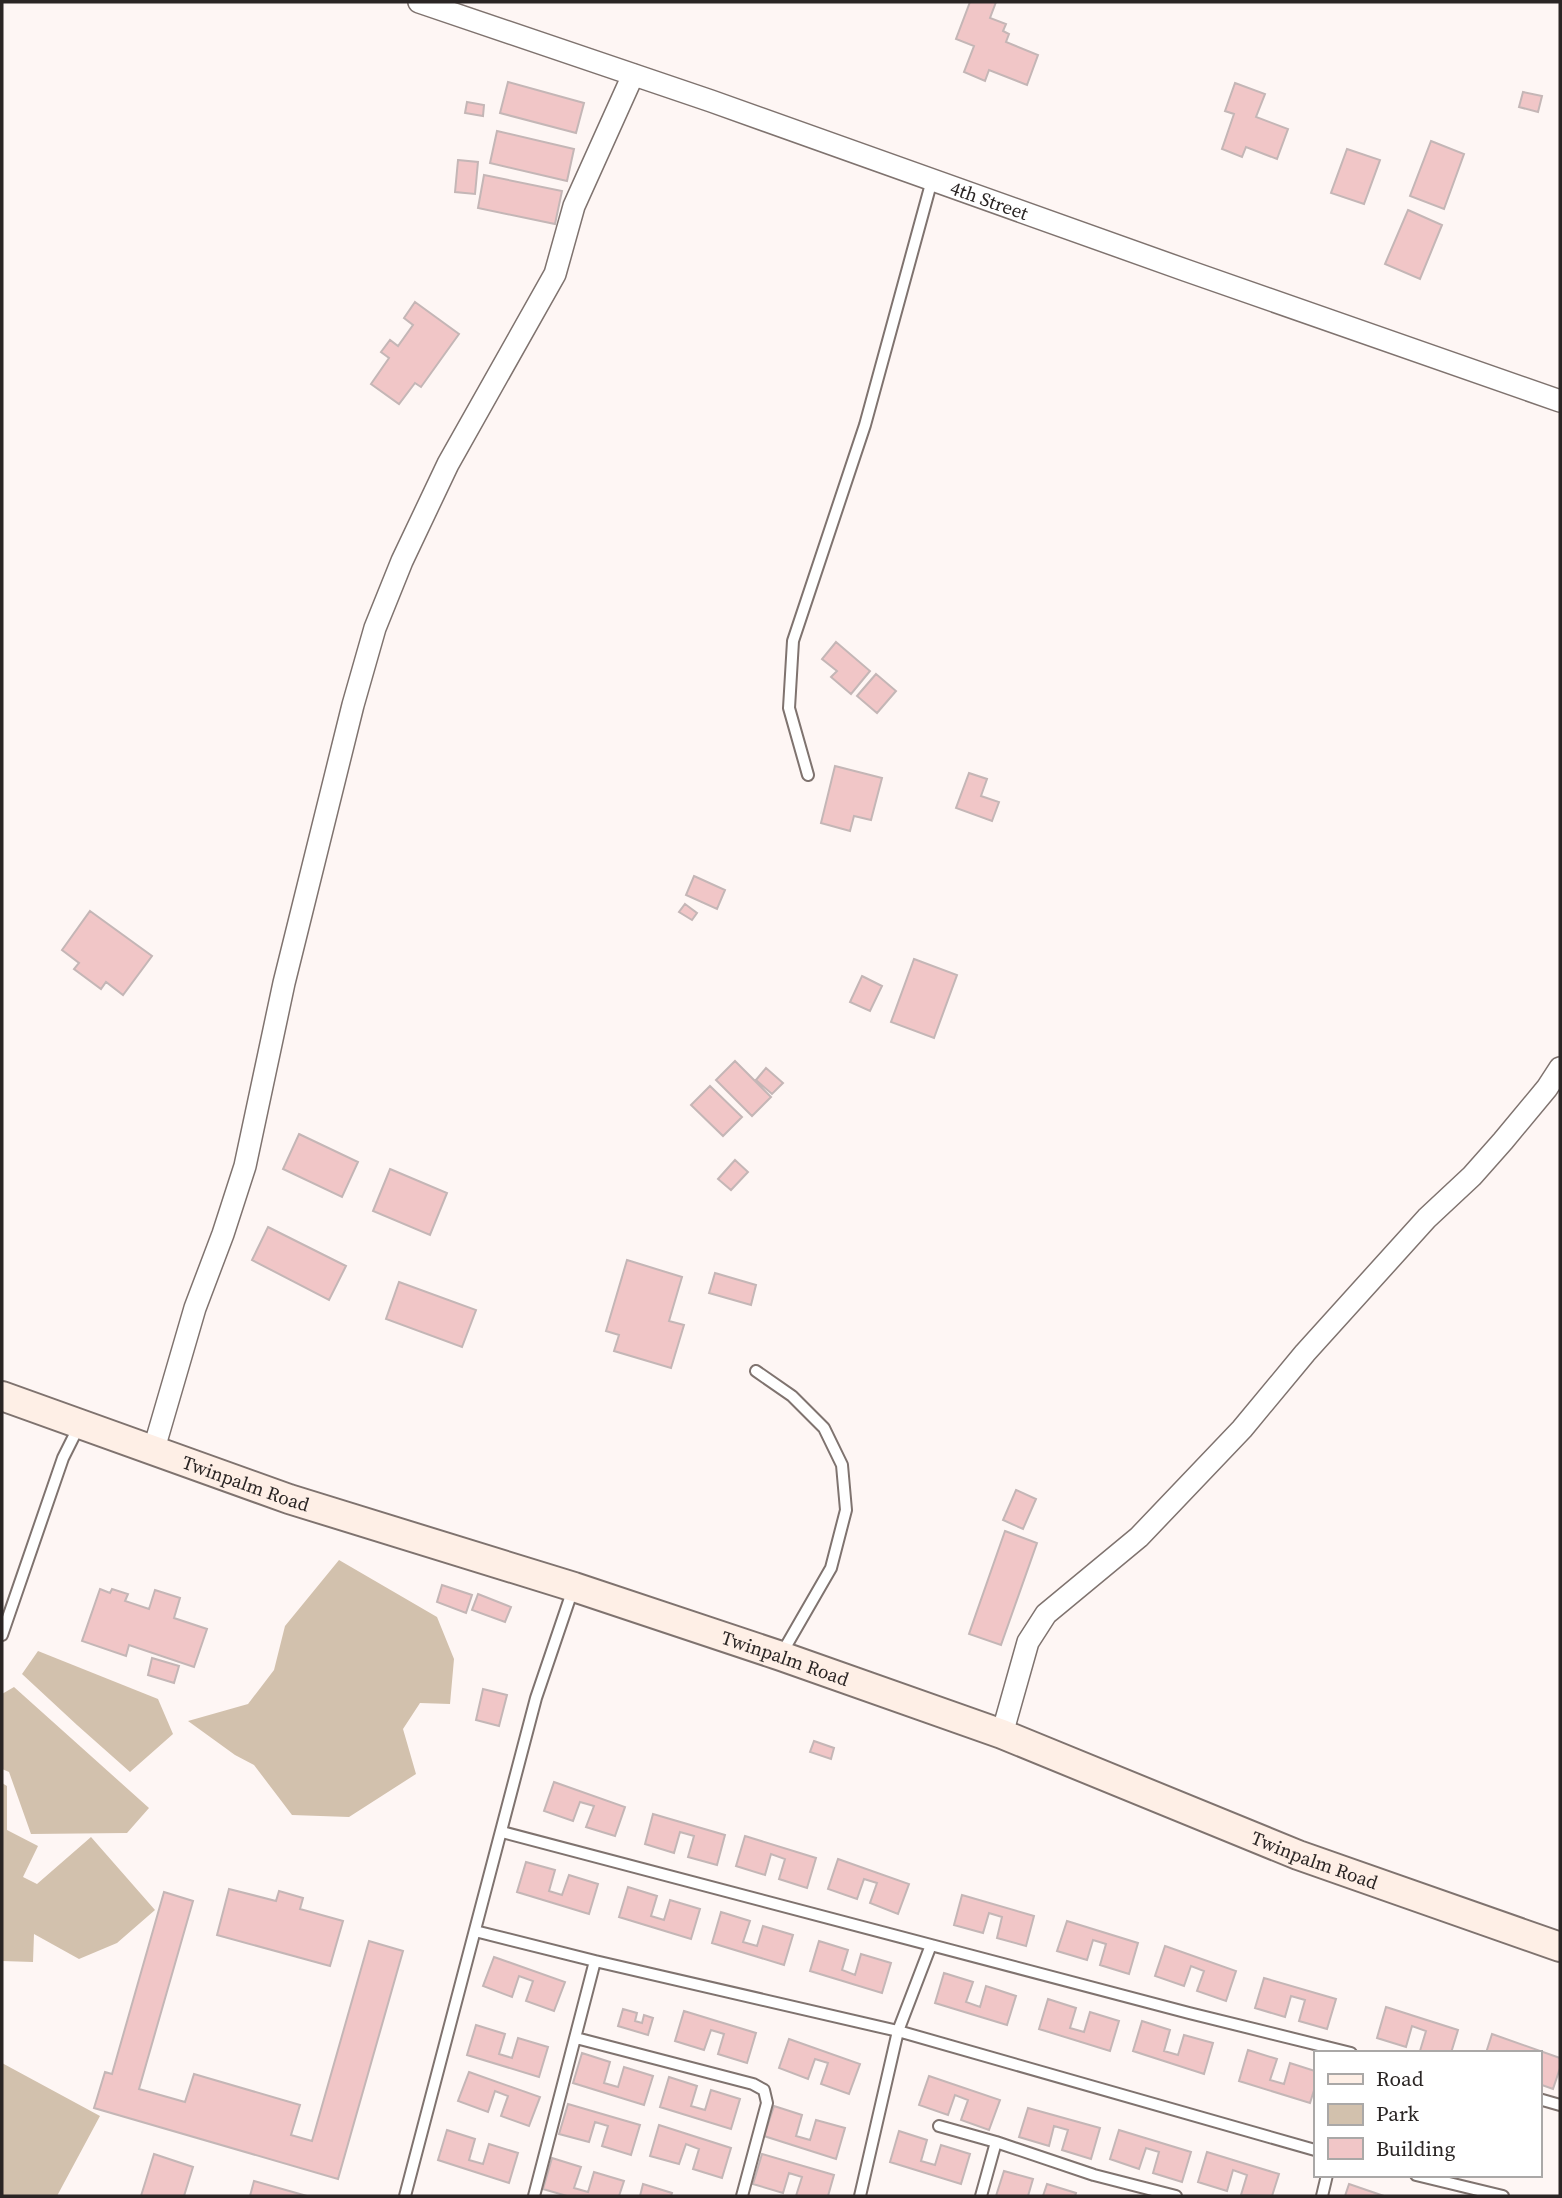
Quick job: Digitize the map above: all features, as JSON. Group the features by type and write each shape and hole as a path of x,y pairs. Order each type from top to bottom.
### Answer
{"main road":[{"name":"Twinpalm Road","path":"2,1396 289,1499 573,1587 1002,1734 1297,1855 1560,1947"}],"street":[{"name":"4th Street","path":"419,2 1560,401"},
{"path":"153,1452 195,1308 245,1166 284,983 353,705 375,628 402,561 448,464 555,274 575,206 633,75"},
{"path":"1002,1734 1028,1642 1046,1614 1139,1536 1242,1429 1427,1218 1472,1176 1503,1141 1560,1068"}],"lane":[{"path":"808,775 789,708 793,641 865,425 932,180"},
{"path":"756,1371 792,1396 824,1428 842,1465 846,1510 831,1568 780,1656"},
{"path":"2,1635 63,1458 80,1424"},
{"path":"405,2196 536,1698 573,1587"},
{"path":"502,1832 1343,2051"},
{"path":"475,1931 898,2031 1314,2150"},
{"path":"860,2196 898,2031 931,1945"},
{"path":"534,2196 595,1961"},
{"path":"576,2038 753,2084 764,2091 767,2103 742,2196"},
{"path":"1541,2100 1560,2105"},
{"path":"939,2126 1094,2175 1176,2196"},
{"path":"981,2196 996,2142"},
{"path":"1322,2196 1327,2177"},
{"path":"1424,2177 1503,2196"}],"green space":[{"path":"339,1560 437,1617 454,1659 450,1704 420,1703 403,1729 416,1774 349,1817 292,1815 254,1765 235,1755 188,1721 248,1704 274,1670 285,1626"},
{"path":"38,1651 158,1699 173,1734 130,1772 22,1674"},
{"path":"14,1687 149,1808 127,1833 31,1834 9,1772 2,1769 2,1694"},
{"path":"2,1783 7,1786 7,1830 38,1846 23,1877 37,1884 91,1837 155,1910 117,1943 79,1959 34,1934 33,1962 2,1961"},
{"path":"2,2063 100,2116 57,2196 2,2196"}],"building":[{"path":"970,2 996,2 990,18 1006,24 1003,31 1009,34 1006,42 1038,55 1027,85 989,70 985,81 964,72 974,46 956,39"},
{"path":"508,82 584,103 576,133 500,113"},
{"path":"1235,83 1265,94 1256,117 1288,129 1277,159 1246,147 1242,157 1222,149 1234,114 1225,111"},
{"path":"1523,92 1542,96 1538,112 1519,107"},
{"path":"467,102 484,105 483,116 465,113"},
{"path":"497,131 574,149 567,181 490,163"},
{"path":"1431,141 1464,154 1444,209 1410,196"},
{"path":"1347,149 1380,160 1364,204 1331,193"},
{"path":"458,160 478,162 475,194 455,192"},
{"path":"484,175 562,191 555,224 478,208"},
{"path":"1408,210 1442,225 1420,279 1385,264"},
{"path":"415,302 459,334 421,387 415,383 399,404 371,384 389,358 381,352 390,340 398,346 413,325 404,318"},
{"path":"836,642 870,671 851,694 831,677 837,671 822,659"},
{"path":"876,674 896,691 877,713 857,696"},
{"path":"835,766 882,778 871,820 854,816 850,831 821,823"},
{"path":"969,773 987,779 981,796 999,802 992,821 956,808"},
{"path":"694,876 725,890 717,909 686,895"},
{"path":"685,904 697,913 692,920 679,912"},
{"path":"90,911 152,956 123,995 106,982 101,989 74,969 79,963 62,950"},
{"path":"914,959 957,975 934,1038 891,1022"},
{"path":"862,976 882,986 870,1011 850,1002"},
{"path":"735,1061 771,1097 752,1116 716,1080"},
{"path":"766,1068 783,1083 772,1094 756,1080"},
{"path":"710,1086 742,1117 723,1136 691,1105"},
{"path":"299,1134 358,1162 342,1197 283,1169"},
{"path":"735,1160 748,1172 731,1190 718,1179"},
{"path":"390,1169 447,1193 430,1235 373,1211"},
{"path":"268,1227 346,1266 329,1300 252,1260"},
{"path":"627,1260 682,1277 669,1321 684,1325 671,1368 614,1351 619,1335 606,1331"},
{"path":"715,1273 756,1285 751,1305 709,1293"},
{"path":"399,1282 476,1310 462,1347 386,1319"},
{"path":"1016,1490 1036,1499 1023,1529 1003,1520"},
{"path":"1005,1531 1037,1543 1001,1645 969,1634"},
{"path":"442,1585 472,1595 466,1613 437,1602"},
{"path":"100,1589 110,1593 112,1589 128,1594 125,1601 149,1609 155,1590 180,1598 174,1618 207,1629 194,1667 129,1645 126,1656 82,1641"},
{"path":"478,1594 511,1607 505,1622 472,1610"},
{"path":"152,1658 179,1666 174,1683 148,1675"},
{"path":"483,1689 507,1695 499,1726 476,1720"},
{"path":"814,1741 834,1748 831,1759 810,1752"},
{"path":"554,1782 625,1807 615,1836 586,1827 594,1806 580,1802 573,1821 544,1811"},
{"path":"653,1814 725,1835 717,1865 688,1857 694,1836 680,1832 674,1853 645,1844"},
{"path":"745,1836 816,1858 807,1888 779,1879 785,1859 771,1854 765,1875 736,1866"},
{"path":"838,1859 909,1884 898,1914 870,1903 877,1883 864,1879 857,1899 828,1889"},
{"path":"526,1862 555,1870 549,1891 562,1895 569,1875 598,1884 589,1914 517,1892"},
{"path":"628,1887 657,1896 651,1916 664,1920 670,1900 700,1909 691,1939 619,1917"},
{"path":"229,1889 276,1901 279,1891 303,1898 300,1909 343,1921 330,1966 217,1935"},
{"path":"164,1892 193,1901 139,2089 185,2102 194,2074 300,2105 291,2135 312,2141 369,1941 403,1951 338,2179 94,2108 105,2072 112,2074"},
{"path":"962,1895 1034,1916 1026,1946 997,1938 1002,1917 989,1913 983,1933 954,1925"},
{"path":"721,1912 750,1921 743,1942 757,1946 763,1926 793,1935 784,1965 712,1943"},
{"path":"1067,1921 1138,1943 1129,1974 1100,1965 1106,1944 1093,1940 1087,1960 1057,1951"},
{"path":"819,1941 848,1950 842,1970 855,1975 861,1954 891,1963 882,1993 810,1971"},
{"path":"1165,1946 1236,1971 1226,2001 1197,1991 1204,1971 1191,1966 1184,1986 1155,1976"},
{"path":"494,1957 565,1982 554,2011 526,2001 533,1981 519,1976 512,1997 483,1986"},
{"path":"944,1973 973,1982 966,2002 980,2007 986,1986 1016,1996 1007,2025 935,2003"},
{"path":"1264,1978 1336,1999 1327,2029 1299,2021 1305,2000 1291,1996 1285,2017 1255,2008"},
{"path":"1048,1999 1076,2008 1070,2028 1084,2032 1090,2012 1119,2021 1110,2051 1039,2029"},
{"path":"1386,2007 1458,2030 1452,2051 1420,2051 1426,2031 1412,2026 1406,2047 1377,2038"},
{"path":"623,2009 637,2013 635,2021 642,2023 644,2015 653,2018 648,2035 618,2026"},
{"path":"684,2011 756,2033 747,2063 718,2054 724,2034 711,2030 704,2050 675,2041"},
{"path":"1142,2021 1170,2030 1164,2051 1178,2055 1184,2035 1213,2043 1204,2074 1133,2051"},
{"path":"476,2025 505,2034 499,2054 512,2058 518,2038 548,2047 539,2077 467,2055"},
{"path":"1492,2034 1540,2051 1487,2051"},
{"path":"789,2039 860,2064 849,2094 821,2084 828,2063 815,2059 808,2079 779,2068"},
{"path":"1248,2050 1277,2059 1270,2080 1284,2084 1290,2063 1314,2071 1314,2090 1310,2103 1239,2081"},
{"path":"1541,2051 1560,2058 1560,2068 1553,2089 1541,2085"},
{"path":"582,2053 610,2062 604,2083 618,2087 624,2067 653,2076 644,2105 573,2083"},
{"path":"469,2072 540,2097 529,2126 501,2116 508,2096 495,2091 488,2112 458,2101"},
{"path":"929,2076 1000,2100 989,2130 961,2120 968,2100 955,2095 948,2115 919,2105"},
{"path":"669,2077 697,2086 691,2106 705,2110 711,2090 740,2099 731,2129 660,2107"},
{"path":"568,2104 640,2125 631,2155 602,2146 608,2126 595,2122 589,2142 559,2134"},
{"path":"774,2106 802,2115 796,2136 810,2140 816,2120 845,2128 836,2159 764,2136"},
{"path":"1028,2108 1100,2128 1091,2159 1062,2150 1068,2130 1054,2126 1049,2146 1019,2137"},
{"path":"659,2125 731,2148 722,2178 693,2169 699,2149 686,2144 679,2164 650,2156"},
{"path":"447,2130 475,2139 469,2160 483,2164 489,2144 518,2153 509,2183 438,2160"},
{"path":"1119,2130 1191,2152 1182,2182 1153,2173 1159,2152 1146,2148 1139,2169 1110,2159"},
{"path":"899,2131 927,2140 921,2161 935,2165 941,2145 970,2154 961,2184 890,2162"},
{"path":"1207,2152 1279,2174 1272,2196 1241,2195 1247,2175 1233,2170 1227,2191 1198,2182"},
{"path":"154,2154 193,2167 184,2196 141,2196"},
{"path":"762,2154 834,2175 828,2196 796,2196 802,2177 789,2173 783,2193 753,2184"},
{"path":"552,2158 581,2167 574,2188 588,2192 594,2172 624,2181 619,2196 567,2196 543,2189"},
{"path":"1004,2171 1033,2179 1028,2196 996,2196"},
{"path":"254,2181 307,2196 250,2196"},
{"path":"643,2184 672,2193 671,2196 640,2196"},
{"path":"1047,2184 1076,2193 1075,2196 1043,2196"},
{"path":"1349,2184 1384,2196 1345,2196"}]}
